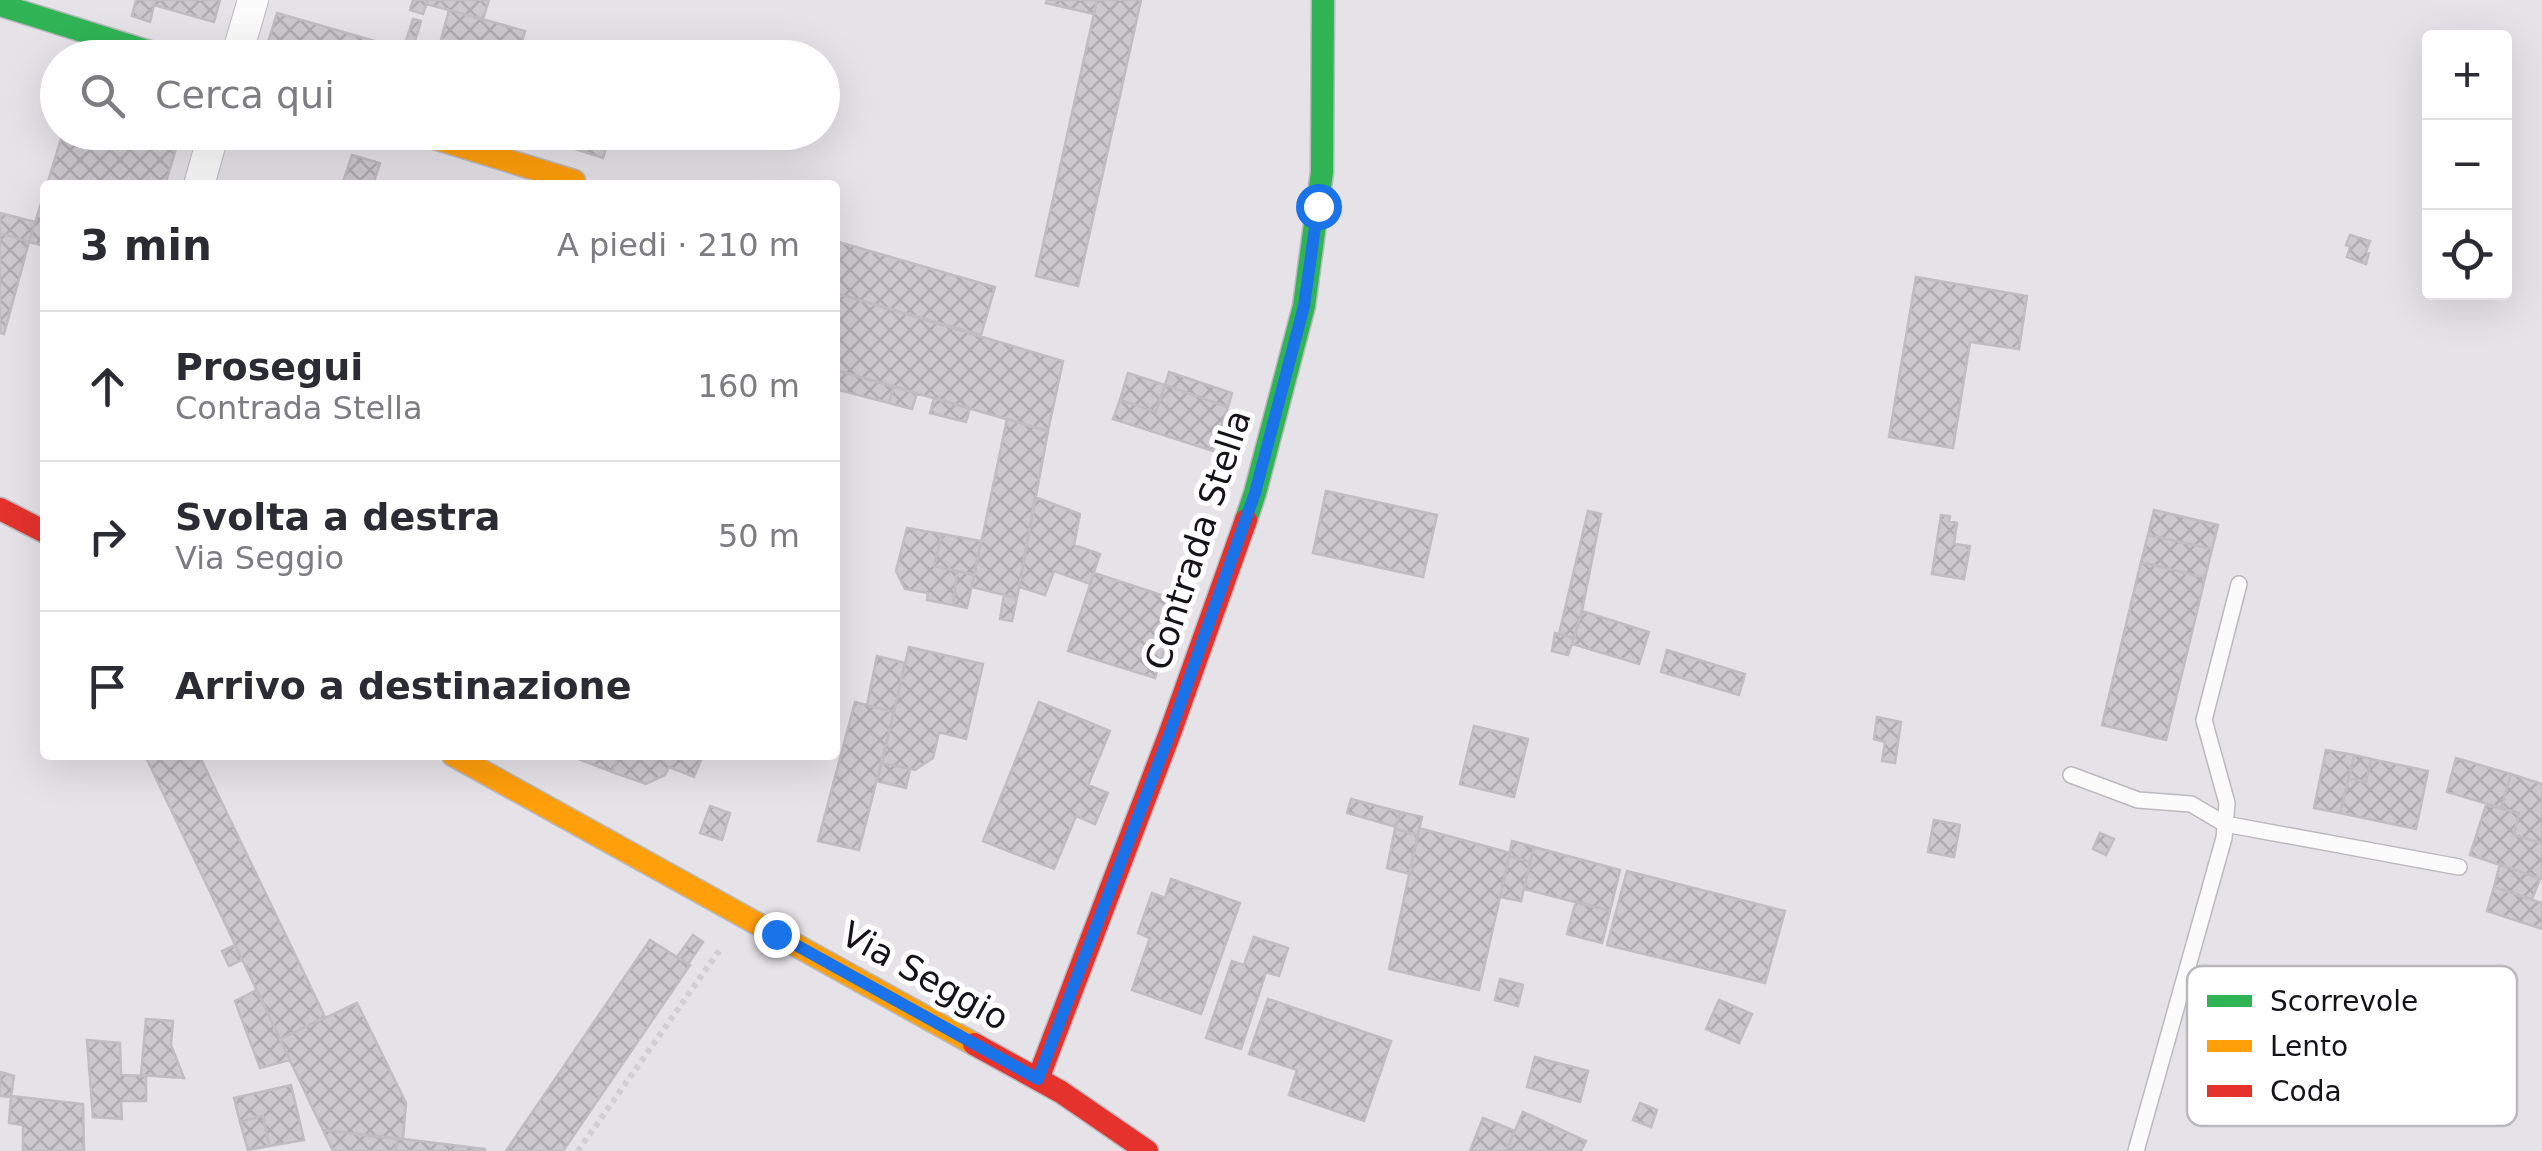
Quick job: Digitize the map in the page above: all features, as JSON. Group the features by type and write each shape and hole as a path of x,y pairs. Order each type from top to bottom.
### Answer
{"street":[{"path":"241,40 253,0"},
{"name":"Contrada Stella","path":"1038,1079 1170,733 1255,493 1304,306 1322,172 1323,0"},
{"path":"0,6 110,40"},
{"path":"200,180 209,150"},
{"path":"472,150 568,180"},
{"path":"0,508 40,529"},
{"name":"Via Seggio","path":"462,760 1061,1092 1148,1151"}],"lane":[{"path":"2188,966 2224,838 2227,803 2204,720 2238,584"},
{"path":"2071,775 2138,800 2191,804 2225,824 2459,866"},
{"path":"2136,1151 2187,970"}],"path":[{"path":"578,1151 744,916"}],"building":[{"path":"136,0 220,0 214,22 154,5 150,22 132,16"},
{"path":"413,0 428,0 423,14 410,10"},
{"path":"428,0 489,0 483,19 426,4"},
{"path":"1097,0 1094,14 1046,3"},
{"path":"1097,0 1141,0 1078,286 1036,276"},
{"path":"449,10 525,31 522,40 441,40"},
{"path":"277,13 372,40 269,40"},
{"path":"413,19 421,21 415,40 406,40"},
{"path":"58,150 176,150 167,180 49,180"},
{"path":"578,150 605,150 603,158"},
{"path":"352,155 380,163 375,180 344,180"},
{"path":"40,206 40,245 29,242"},
{"path":"0,213 35,222 29,242 0,233"},
{"path":"0,233 29,242 4,334 0,333"},
{"path":"2350,235 2370,241 2366,264 2347,257"},
{"path":"840,242 995,287 981,335 840,294"},
{"path":"1916,277 2027,296 2019,349 1970,342 1953,448 1889,437"},
{"path":"840,294 1063,361 1048,431 840,371"},
{"path":"840,371 894,386 889,403 840,390"},
{"path":"1169,372 1232,393 1228,407 1165,385"},
{"path":"1128,373 1165,385 1156,412 1120,400"},
{"path":"1165,385 1228,407 1213,451 1113,419 1120,400 1156,412"},
{"path":"894,386 917,393 912,409 889,403"},
{"path":"934,398 970,408 966,422 930,413"},
{"path":"1007,419 1048,431 1017,598 972,587"},
{"path":"1326,491 1437,515 1423,577 1313,553"},
{"path":"1035,497 1080,514 1074,545 1100,554 1090,584 1054,571 1045,595 1019,587"},
{"path":"2154,510 2218,525 2212,549 2148,535"},
{"path":"1588,511 1601,514 1574,638 1559,634"},
{"path":"1941,515 1950,516 1949,521 1957,523 1954,544 1970,546 1964,579 1932,574"},
{"path":"907,528 942,534 934,566 957,571 953,605 927,600 928,593 905,589 896,571"},
{"path":"942,534 981,541 974,575 934,566"},
{"path":"2148,535 2212,549 2205,578 2141,562"},
{"path":"2141,562 2205,578 2166,740 2102,725"},
{"path":"957,571 974,575 967,608 953,605"},
{"path":"1094,573 1180,601 1155,678 1068,651"},
{"path":"1004,595 1017,598 1012,621 1000,619"},
{"path":"1582,611 1649,632 1639,664 1572,644"},
{"path":"1555,633 1574,638 1568,655 1552,651"},
{"path":"909,647 983,664 966,739 939,732 933,758 915,770 882,763"},
{"path":"1667,650 1745,674 1739,695 1661,672"},
{"path":"877,656 905,663 894,712 867,705"},
{"path":"855,702 894,712 859,850 818,841"},
{"path":"1039,702 1110,731 1088,785 1108,793 1095,824 1076,816 1054,869 983,841"},
{"path":"1877,717 1901,722 1895,763 1882,761 1885,742 1874,739"},
{"path":"1474,726 1528,739 1514,797 1460,784"},
{"path":"2326,750 2354,755 2340,813 2314,808"},
{"path":"2354,755 2371,759 2366,782 2349,778"},
{"path":"2456,758 2511,774 2501,808 2447,792"},
{"path":"2371,759 2428,771 2416,829 2340,813 2349,778 2366,782"},
{"path":"147,760 201,760 325,1017 280,1039"},
{"path":"581,760 617,760 612,772"},
{"path":"617,760 701,760 694,777 669,767 665,775 646,784 612,772"},
{"path":"882,763 910,769 906,788 877,781"},
{"path":"2511,774 2542,784 2542,843 2514,835 2519,813 2501,808"},
{"path":"1351,799 1400,812 1396,827 1347,813"},
{"path":"2486,805 2519,813 2514,835 2542,843 2542,879 2470,855"},
{"path":"710,806 730,813 722,840 700,833"},
{"path":"1400,812 1422,817 1418,835 1395,829"},
{"path":"1934,820 1960,825 1954,857 1928,852"},
{"path":"1419,828 1510,853 1479,990 1389,969"},
{"path":"1395,829 1418,835 1410,874 1387,868"},
{"path":"2100,833 2114,839 2106,855 2093,849"},
{"path":"1512,841 1534,847 1530,862 1509,856"},
{"path":"1534,847 1620,870 1610,911 1524,889"},
{"path":"1509,856 1530,862 1521,901 1500,897"},
{"path":"2500,864 2540,879 2532,899 2494,887"},
{"path":"1627,871 1785,911 1765,983 1607,945"},
{"path":"1171,879 1240,903 1201,1014 1132,990 1150,938 1138,933 1152,893 1165,898"},
{"path":"2494,887 2542,903 2542,929 2487,911"},
{"path":"1576,901 1610,911 1602,943 1567,934"},
{"path":"693,935 703,942 688,964 677,957"},
{"path":"1254,937 1288,948 1279,976 1266,972 1241,1049 1206,1038 1232,961 1244,965"},
{"path":"650,940 690,965 563,1151 506,1151"},
{"path":"235,945 242,960 229,966 222,951"},
{"path":"1500,979 1523,985 1518,1006 1495,1000"},
{"path":"257,990 290,1060 260,1068 235,1001"},
{"path":"1268,999 1391,1041 1364,1121 1289,1095 1297,1070 1249,1054"},
{"path":"1719,1000 1752,1014 1739,1043 1706,1029"},
{"path":"357,1003 406,1103 403,1139 323,1130 280,1039"},
{"path":"146,1019 173,1021 171,1045 184,1078 141,1075"},
{"path":"87,1040 120,1043 121,1075 146,1076 146,1101 121,1101 122,1119 93,1117"},
{"path":"1535,1057 1588,1071 1580,1102 1527,1087"},
{"path":"0,1072 14,1076 11,1097 0,1096"},
{"path":"291,1085 304,1140 269,1146 263,1116 240,1122 234,1098"},
{"path":"11,1096 83,1104 84,1151 23,1151 23,1125 9,1123"},
{"path":"1640,1103 1657,1110 1651,1127 1633,1120"},
{"path":"1523,1112 1586,1141 1581,1151 1506,1151"},
{"path":"263,1116 269,1146 248,1150 240,1122"},
{"path":"1483,1118 1515,1131 1506,1151 1470,1151"},
{"path":"323,1130 397,1139 396,1151 333,1151"},
{"path":"397,1139 485,1149 485,1151 396,1151"}],"traffic: fast":[{"path":"1246,520 1304,306 1322,172 1323,0"},
{"path":"0,5 112,40"}],"traffic: slow":[{"path":"473,150 571,180"},
{"path":"462,760 974,1044"}],"traffic: jam":[{"path":"0,509 40,529"},
{"path":"1038,1079 1170,733 1246,520"},
{"path":"974,1044 1061,1092 1147,1151"}],"route":[{"path":"776,934 1038,1079 1170,733 1255,493 1304,306 1318,206"}]}
